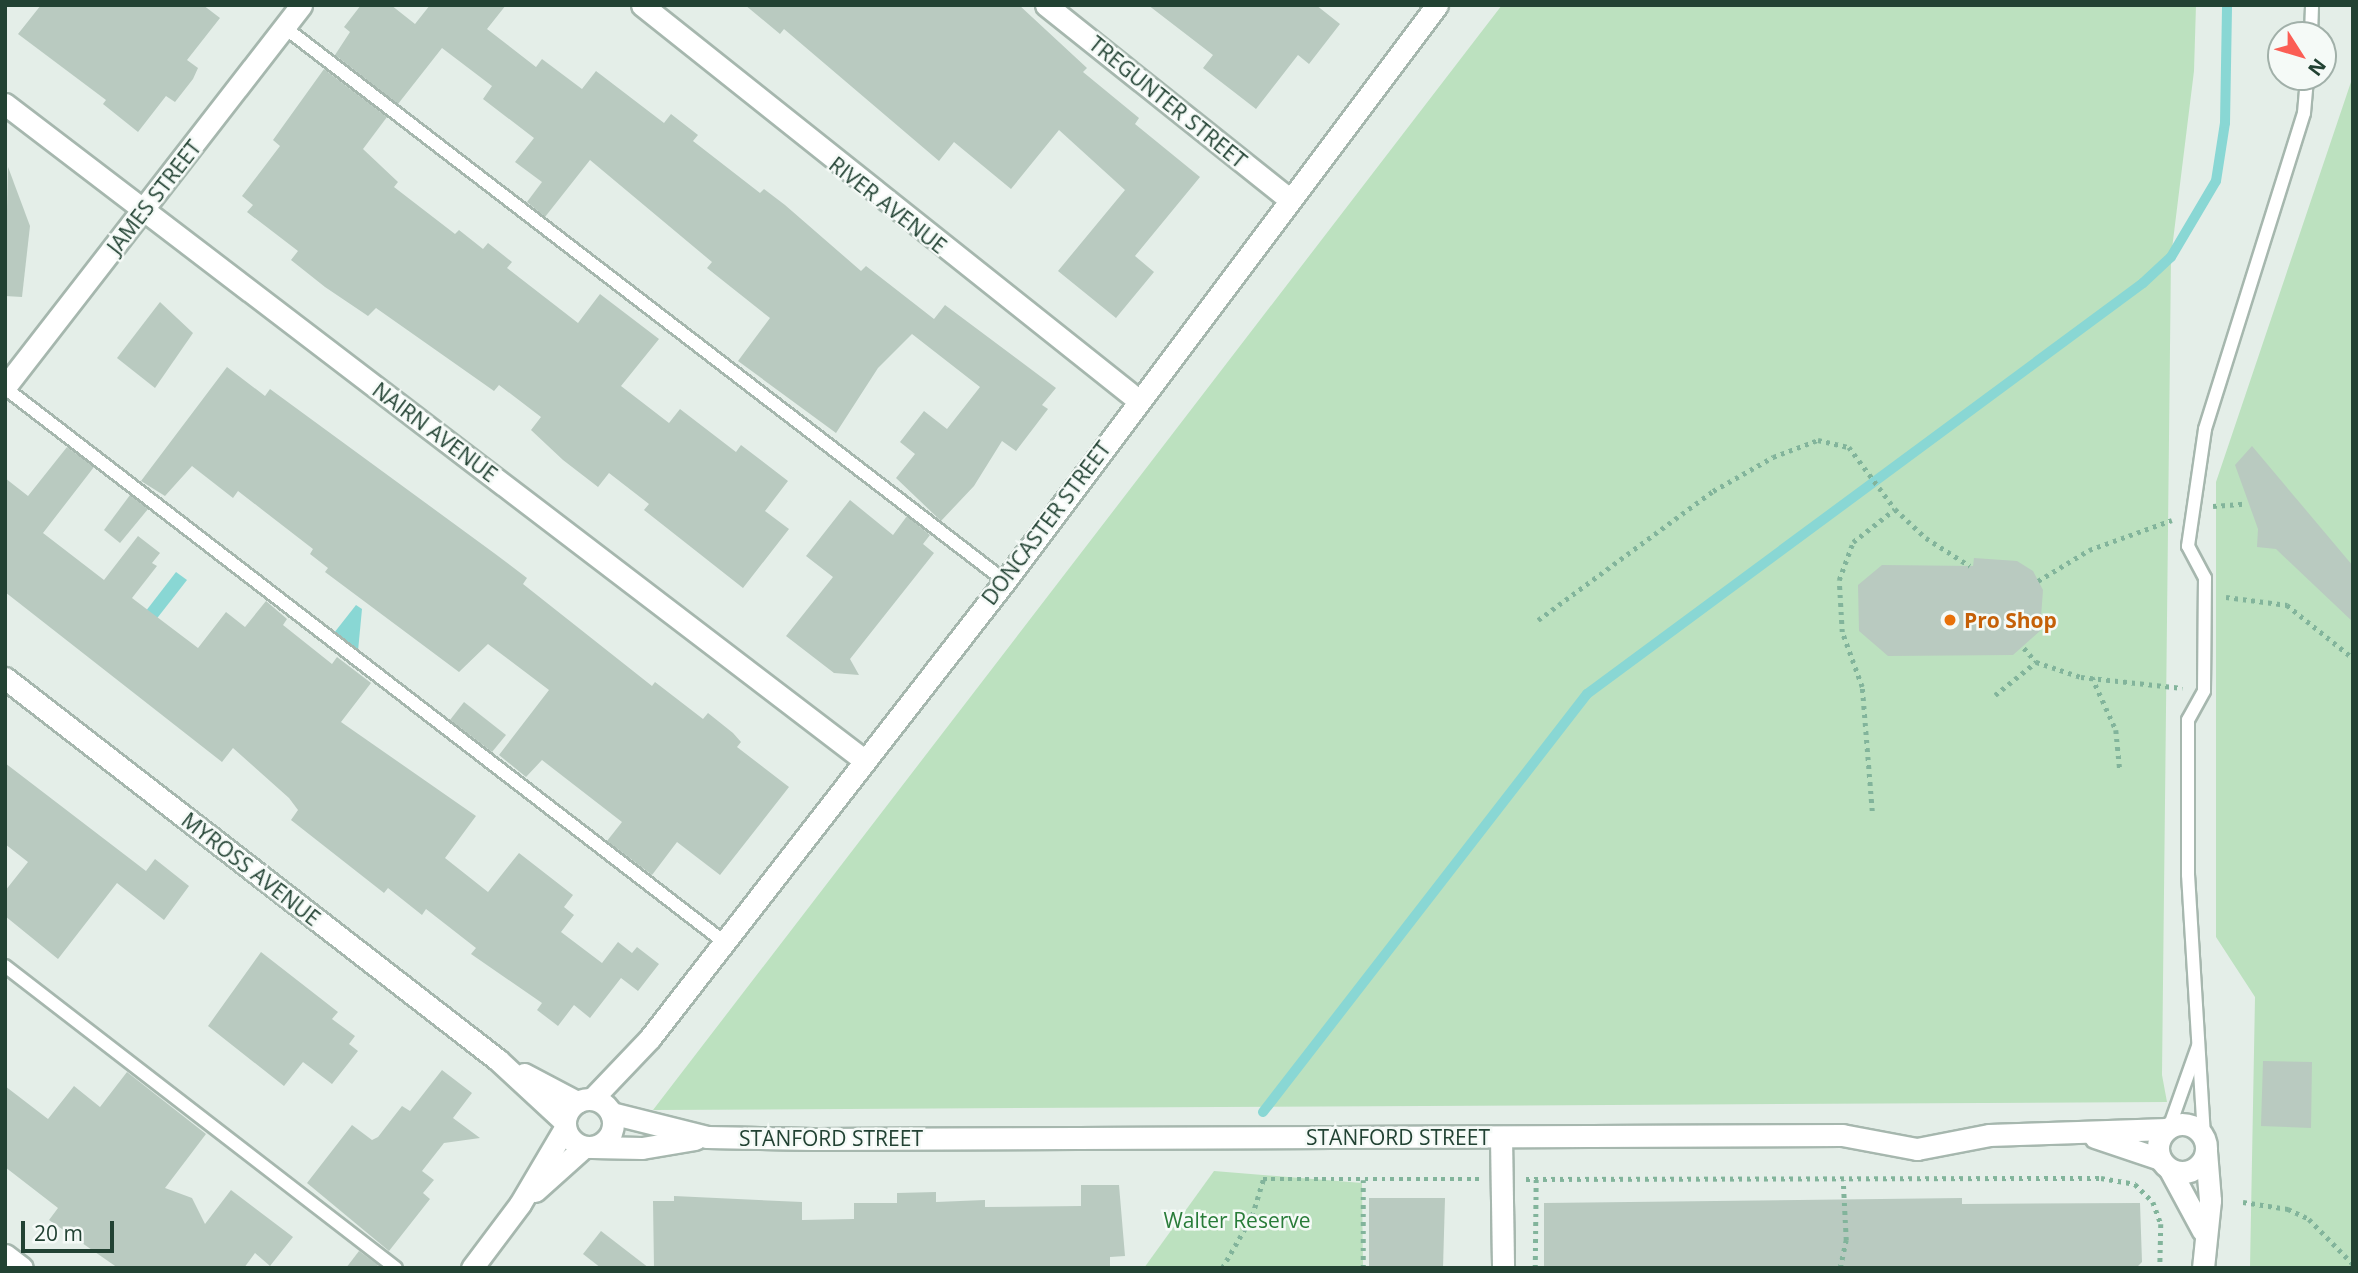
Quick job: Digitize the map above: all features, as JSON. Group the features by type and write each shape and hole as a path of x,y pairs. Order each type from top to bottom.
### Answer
{"street":[{"name":"JAMES STREET","path":"5,387 145,210 301,5"},
{"name":"RIVER AVENUE","path":"642,5 1138,400"},
{"name":"TREGUNTER STREET","path":"1046,5 1289,199"},
{"name":"DONCASTER STREET","path":"597,1106 1004,581 1437,5"},
{"name":"NAIRN AVENUE","path":"5,104 864,760"},
{"name":"MYROSS AVENUE","path":"5,678 498,1060 588,1147"},
{"name":"MYROSS AVENUE","path":"498,1060 597,1106"},
{"path":"472,1268 520,1204 565,1125 597,1106 610,1135 588,1147 520,1204"},
{"name":"STANFORD STREET","path":"597,1106 707,1137"},
{"path":"2203,1231 2165,1164 2158,1142 2168,1128 2191,1125 2205,1144 2210,1200 2203,1231 2203,1268"},
{"name":"STANFORD STREET","path":"588,1147 642,1148 707,1137 1851,1135 1917,1149 1989,1135 2086,1135 2133,1126 2168,1128"},
{"name":"STANFORD STREET","path":"2086,1135 2165,1164"},
{"path":"1501,1137 1503,1268"},
{"path":"2165,1164 2193,1170 2205,1144"},
{"path":"5,1255 22,1268"}],"lane":[{"path":"284,27 1004,581"},
{"path":"2205,1144 2188,875 2189,720 2204,691 2205,578 2188,546 2205,429 2304,113 2306,91"},
{"path":"5,387 724,943"},
{"path":"5,965 396,1268"},
{"path":"2168,1128 2198,1045"}],"path":[{"path":"1538,620 1713,491 1773,457 1818,440 1849,447 1895,509 1926,538 1970,566"},
{"path":"2038,581 2089,550 2193,511 2244,504"},
{"path":"1872,811 1862,688 1842,632 1839,580 1853,542 1895,509"},
{"path":"2204,594 2287,604 2353,658"},
{"path":"2024,648 2036,662 2092,677 2204,691"},
{"path":"1995,695 2036,662"},
{"path":"2092,677 2116,730 2120,771"},
{"path":"1222,1268 1252,1216 1263,1180 2101,1178 2135,1184 2153,1202 2161,1224 2160,1268"},
{"path":"1535,1268 1536,1179"},
{"path":"1363,1180 1363,1268"},
{"path":"1840,1268 1846,1240 1843,1180"},
{"path":"2243,1202 2288,1209 2309,1219 2353,1264"}],"green space":[{"path":"1502,5 2196,5 2194,71 2171,257 2162,1075 2167,1102 653,1110"},
{"path":"2353,76 2353,1268 2250,1268 2255,997 2216,937 2216,482"},
{"name":"Walter Reserve","path":"1214,1171 1362,1183 1363,1268 1144,1268"}],"water":[{"path":"176,572 187,580 115,672 105,664"},
{"path":"356,605 362,609 358,651 334,633"}],"building":[{"path":"41,5 203,5 220,18 187,60 198,68 193,79 175,102 166,96 138,132 103,104 106,100 18,34"},
{"path":"361,5 391,5 415,24 430,5 506,5 487,29 536,67 542,59 582,89 596,71 664,123 671,114 698,135 693,141 760,193 764,189 785,205 861,271 866,266 934,319 945,305 1056,388 1042,405 1048,409 1016,451 1002,441 974,486 941,521 896,478 915,454 900,442 924,411 947,429 980,387 912,334 878,368 836,433 738,361 770,318 707,268 712,262 590,160 545,217 527,202 542,182 515,162 534,138 483,99 492,86 442,48 398,104 335,55 350,32 344,27"},
{"path":"745,5 1019,5 1087,68 1083,72 1139,118 1135,124 1200,177 1135,256 1154,272 1116,318 1058,271 1125,190 1059,130 1011,189 954,142 939,161 784,29 780,34"},
{"path":"1148,5 1316,5 1340,24 1309,64 1298,55 1256,109 1203,68 1213,55"},
{"path":"324,69 387,117 363,149 398,182 394,187 455,234 459,230 483,249 488,243 512,262 507,268 578,323 600,294 659,339 621,386 669,423 680,409 736,452 741,445 788,481 765,511 789,529 743,588 644,510 649,504 609,473 598,487 563,460 531,430 541,417 499,385 494,391 376,308 368,316 325,287 291,260 298,251 247,212 253,205 242,196 280,146 273,140"},
{"path":"8,167 30,226 22,297 5,296"},
{"path":"160,302 193,333 155,388 117,358"},
{"path":"227,367 265,396 270,389 494,553 527,578 523,584 652,686 655,682 703,719 708,713 741,742 737,747 789,787 720,875 677,842 652,875 607,841 622,822 542,760 526,777 499,755 549,690 488,644 459,672 325,572 328,568 310,554 313,549 238,491 233,498 192,466 165,496 141,481"},
{"path":"2252,446 2353,566 2353,622 2276,549 2257,547 2258,529 2235,465"},
{"path":"67,447 94,467 43,533 104,580 138,536 160,553 152,563 157,566 132,598 198,648 226,612 245,627 266,601 287,619 283,625 332,664 337,657 371,683 341,722 476,816 445,858 488,892 519,853 573,895 564,907 574,915 561,932 602,963 618,942 632,953 637,947 659,964 638,991 621,978 590,1018 574,1005 558,1026 537,1010 542,1003 471,954 476,948 426,909 422,915 388,888 384,893 291,820 298,810 289,798 233,748 222,762 5,592 5,478 28,496"},
{"path":"130,495 148,509 120,543 104,530"},
{"path":"850,500 893,535 907,516 930,535 923,544 934,553 850,659 859,675 834,673 786,636 833,577 806,556"},
{"name":"Pro Shop","path":"1974,558 2017,561 2033,571 2043,590 2040,631 2013,655 1888,656 1859,631 1858,585 1882,565 1973,566"},
{"path":"464,702 506,735 492,752 450,720"},
{"path":"5,763 146,871 155,859 189,886 164,920 117,883 58,959 5,916 5,891 28,862 5,844"},
{"path":"261,952 338,1012 332,1019 355,1036 349,1044 358,1051 332,1084 303,1062 284,1086 208,1026"},
{"path":"2263,1061 2312,1062 2311,1128 2261,1126"},
{"path":"442,1070 472,1093 453,1118 480,1138 444,1143 422,1171 434,1180 423,1193 430,1199 389,1251 307,1183 352,1125 372,1140 378,1137 402,1106 410,1111"},
{"path":"127,1072 206,1134 165,1188 192,1198 205,1224 231,1190 293,1237 270,1266 255,1253 244,1268 118,1268 49,1220 58,1208 5,1167 5,1086 48,1119 74,1086 100,1107"},
{"path":"1081,1185 1119,1185 1125,1256 1110,1257 1110,1268 654,1268 653,1201 674,1201 674,1196 802,1202 802,1220 854,1219 854,1203 897,1203 897,1193 936,1192 936,1202 985,1200 985,1207 1081,1206"},
{"path":"1369,1198 1445,1198 1443,1268 1369,1268"},
{"path":"1962,1198 1962,1204 2140,1203 2142,1262 2136,1268 1544,1268 1544,1203"},
{"path":"601,1231 649,1268 601,1268 583,1254"},
{"path":"359,1251 378,1265 376,1268 346,1268"}],"waterway":[{"path":"1263,1112 1587,694 2143,283 2171,257 2216,181 2225,123 2227,5"}],"place":[{"name":"Pro Shop","path":"1950,620"}]}
